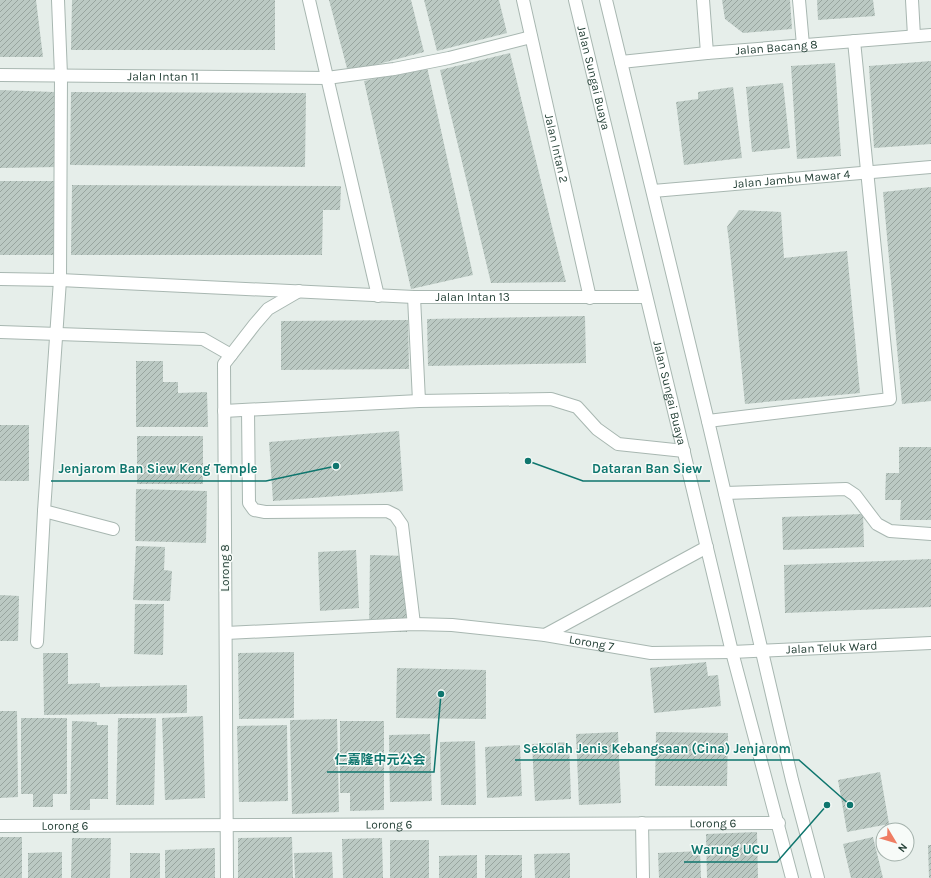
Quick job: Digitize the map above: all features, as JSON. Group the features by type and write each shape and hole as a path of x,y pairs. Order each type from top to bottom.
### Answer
{"street":[{"path":"37,642 44,511 60,280 61,74 58,0"},
{"path":"309,0 378,296"},
{"name":"Jalan Intan 2","path":"523,0 590,298"},
{"name":"Jalan Sungai Buaya","path":"575,0 732,652 779,823 792,878"},
{"path":"606,0 708,421 792,780 818,878"},
{"path":"703,0 708,53"},
{"path":"798,0 803,45"},
{"path":"912,0 914,36"},
{"name":"Jalan Bacang 8","path":"621,62 708,53 931,35"},
{"name":"Jalan Intan 11","path":"0,75 61,74 327,78 415,65 531,37"},
{"path":"708,421 890,399 854,41"},
{"name":"Jalan Jambu Mawar 4","path":"653,191 931,167"},
{"name":"Jalan Intan 13","path":"0,279 60,280 378,296 590,298 646,297"},
{"name":"Lorong 8","path":"227,878 224,364 268,309 299,291"},
{"path":"414,297 419,401"},
{"path":"0,332 203,339 231,355"},
{"path":"224,411 419,401 551,399 577,407 597,429 618,444 684,451"},
{"path":"248,410 249,503 254,510 264,512 387,511 395,515 402,525 414,624"},
{"path":"725,494 846,489 855,495 878,524 890,531 931,534"},
{"path":"44,511 113,529"},
{"path":"545,635 707,547"},
{"name":"Lorong 7","path":"226,633 414,624 545,635 651,653 732,652"},
{"name":"Jalan Teluk Ward","path":"732,652 931,644"},
{"path":"642,823 643,878"},
{"name":"Lorong 6","path":"0,826 779,823"}],"building":[{"path":"0,0 36,0 43,57 0,57"},
{"path":"72,0 275,0 275,50 71,50"},
{"path":"329,0 411,0 424,52 348,72"},
{"path":"424,0 499,0 507,33 437,51"},
{"path":"722,0 790,0 792,29 743,33 725,19"},
{"path":"817,0 873,0 875,16 818,20"},
{"path":"510,53 566,282 491,283 440,70"},
{"path":"931,61 931,144 874,148 869,66"},
{"path":"835,63 841,156 797,159 791,66"},
{"path":"427,67 473,275 411,289 364,81"},
{"path":"783,83 790,148 752,152 746,87"},
{"path":"733,87 742,158 684,165 676,102 698,99 698,92"},
{"path":"0,90 54,92 58,167 0,168"},
{"path":"71,92 306,93 305,167 70,165"},
{"path":"0,181 55,181 55,255 0,255"},
{"path":"72,185 341,186 340,210 323,210 322,255 71,255"},
{"path":"931,187 931,401 902,404 883,192"},
{"path":"739,210 781,212 784,258 847,251 860,393 745,404 727,227"},
{"path":"585,316 586,363 428,366 427,319"},
{"path":"408,320 409,369 281,370 281,321"},
{"path":"136,361 163,361 163,382 178,382 178,393 207,392 208,427 136,427"},
{"path":"0,425 29,425 29,481 0,481"},
{"path":"399,431 403,491 273,501 269,442"},
{"path":"137,436 203,436 203,484 137,484"},
{"path":"899,447 931,447 931,520 900,520 901,500 885,500 886,473 899,473"},
{"path":"136,489 207,491 206,543 135,541"},
{"path":"863,514 864,547 783,550 782,517"},
{"path":"136,546 165,547 164,570 172,571 170,601 133,600"},
{"path":"356,550 359,608 320,611 318,552"},
{"path":"370,555 408,556 407,632 369,632"},
{"path":"931,559 931,607 785,613 784,565"},
{"path":"0,595 19,596 18,641 0,641"},
{"path":"135,604 164,604 163,655 134,654"},
{"path":"294,652 294,718 239,719 238,653"},
{"path":"43,653 68,653 68,684 100,683 100,687 187,685 187,713 44,715"},
{"path":"706,662 708,676 718,675 721,706 654,713 650,668"},
{"path":"397,668 486,670 486,719 396,718"},
{"path":"0,711 17,711 18,797 0,798"},
{"path":"203,716 205,798 165,800 162,718"},
{"path":"21,718 67,718 67,794 53,794 53,807 33,807 33,794 21,794"},
{"path":"118,718 156,718 154,805 116,805"},
{"path":"337,719 339,812 292,814 290,720"},
{"path":"72,721 97,722 97,725 108,725 108,799 90,799 90,810 70,810"},
{"path":"340,721 384,721 384,810 350,811 350,793 340,793"},
{"path":"287,725 288,801 239,802 237,726"},
{"path":"618,732 621,803 579,805 576,734"},
{"path":"656,732 728,733 727,786 655,786"},
{"path":"430,734 432,801 390,802 389,735"},
{"path":"475,741 476,805 441,805 440,742"},
{"path":"569,742 571,799 535,801 532,744"},
{"path":"520,745 522,796 487,798 485,747"},
{"path":"880,772 889,822 875,822 875,827 847,832 838,780"},
{"path":"757,832 758,878 707,878 706,834"},
{"path":"0,837 22,837 22,878 0,878"},
{"path":"292,837 293,878 238,878 238,838"},
{"path":"873,837 875,845 875,862 879,862 883,878 851,878 843,844"},
{"path":"72,838 111,838 110,878 71,878"},
{"path":"382,838 383,878 343,878 342,839"},
{"path":"390,840 429,840 429,878 390,878"},
{"path":"928,845 931,845 931,878 929,878"},
{"path":"215,848 215,878 165,878 165,850"},
{"path":"700,851 701,878 659,878 658,853"},
{"path":"62,852 62,878 28,878 28,853"},
{"path":"332,852 333,878 295,878 294,853"},
{"path":"130,853 160,853 160,878 130,878"},
{"path":"570,853 570,878 535,878 534,854"},
{"path":"477,855 477,878 439,878 439,856"},
{"path":"485,855 522,855 522,878 485,878"}],"place":[{"name":"Dataran Ban Siew","path":"528,461"},
{"name":"Jenjarom Ban Siew Keng Temple","path":"336,466"},
{"name":"仁嘉隆中元公会","path":"441,694"},
{"name":"Warung UCU","path":"827,805"},
{"name":"Sekolah Jenis Kebangsaan (Cina) Jenjarom","path":"850,805"}]}
